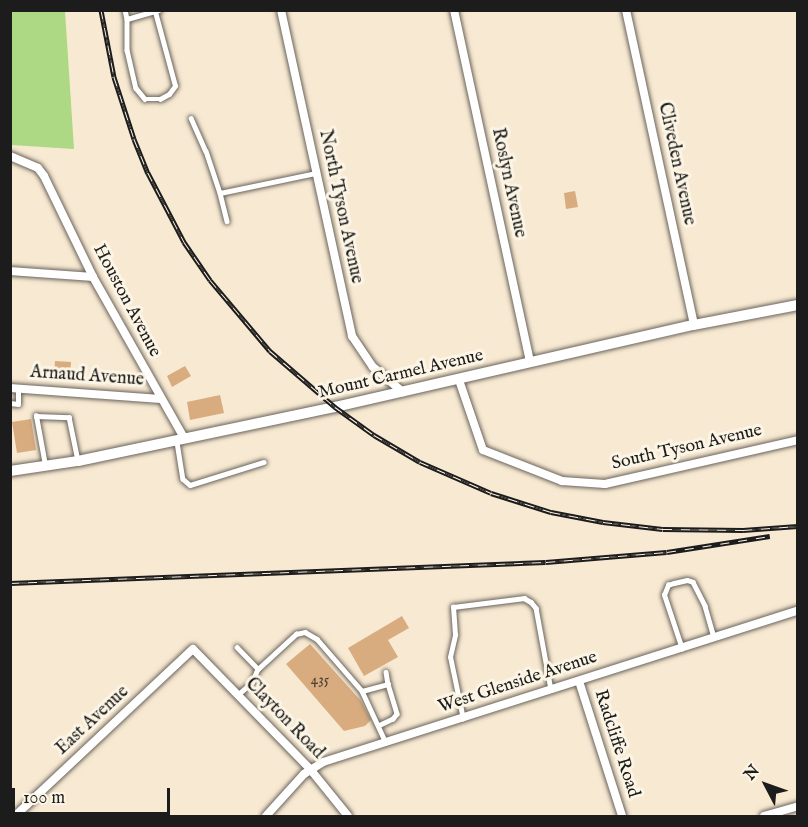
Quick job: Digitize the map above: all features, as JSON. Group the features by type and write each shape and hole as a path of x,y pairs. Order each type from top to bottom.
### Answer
{"street":[{"name":"North Tyson Avenue","path":"281,10 352,336 373,367 403,392"},
{"name":"Roslyn Avenue","path":"454,10 530,362"},
{"name":"Cliveden Avenue","path":"626,10 694,325"},
{"name":"Houston Avenue","path":"10,156 38,168 44,176 93,277 181,439"},
{"path":"10,271 93,277"},
{"name":"Mount Carmel Avenue","path":"10,471 78,461 459,380 694,325 798,305"},
{"name":"South Tyson Avenue","path":"459,380 483,450 562,481 605,484 798,440"},
{"name":"Arnaud Avenue","path":"14,388 161,399"},
{"name":"West Glenside Avenue","path":"266,816 310,769 323,762 798,610"},
{"name":"Clayton Road","path":"193,649 310,769 348,816"},
{"name":"East Avenue","path":"15,816 193,649"},
{"name":"Radcliffe Road","path":"579,681 622,816"},
{"path":"764,816 798,806"}],"lane":[{"path":"125,10 127,50 136,88 145,99 160,99 169,94 175,86 157,11 127,19"},
{"path":"191,118 206,151 227,221"},
{"path":"220,193 316,173"},
{"path":"10,403 18,404 14,388"},
{"path":"45,465 36,416 69,417 78,461"},
{"path":"181,439 183,479 190,485 264,462"},
{"path":"682,648 664,595 664,589 674,583 687,580 693,582 705,606 714,638"},
{"path":"462,719 450,657 455,635 453,607 524,598 531,602 536,608 551,690"},
{"path":"238,695 252,683 258,669 287,641 305,632 325,646 362,691 380,725 386,743"},
{"path":"237,647 258,669"},
{"path":"380,725 398,714 386,672"},
{"path":"362,691 388,684"}],"green space":[{"path":"10,11 65,11 74,149 11,145"}],"building":[{"path":"575,191 578,207 566,209 564,193"},
{"path":"55,361 71,362 70,378 54,376"},
{"path":"185,366 191,376 172,387 167,376"},
{"path":"220,395 224,413 190,420 187,402"},
{"path":"31,419 36,450 17,453 12,422"},
{"path":"402,616 409,628 388,640 398,657 364,676 348,648"},
{"path":"310,644 361,701 371,720 365,726 344,731 286,664"}],"railway":[{"path":"101,10 114,77 134,139 148,173 184,242 210,280 270,351 335,407 374,435 420,462 491,493 551,512 603,522 663,529 743,530 798,526"},
{"path":"10,583 546,562 667,552 770,536"}]}
